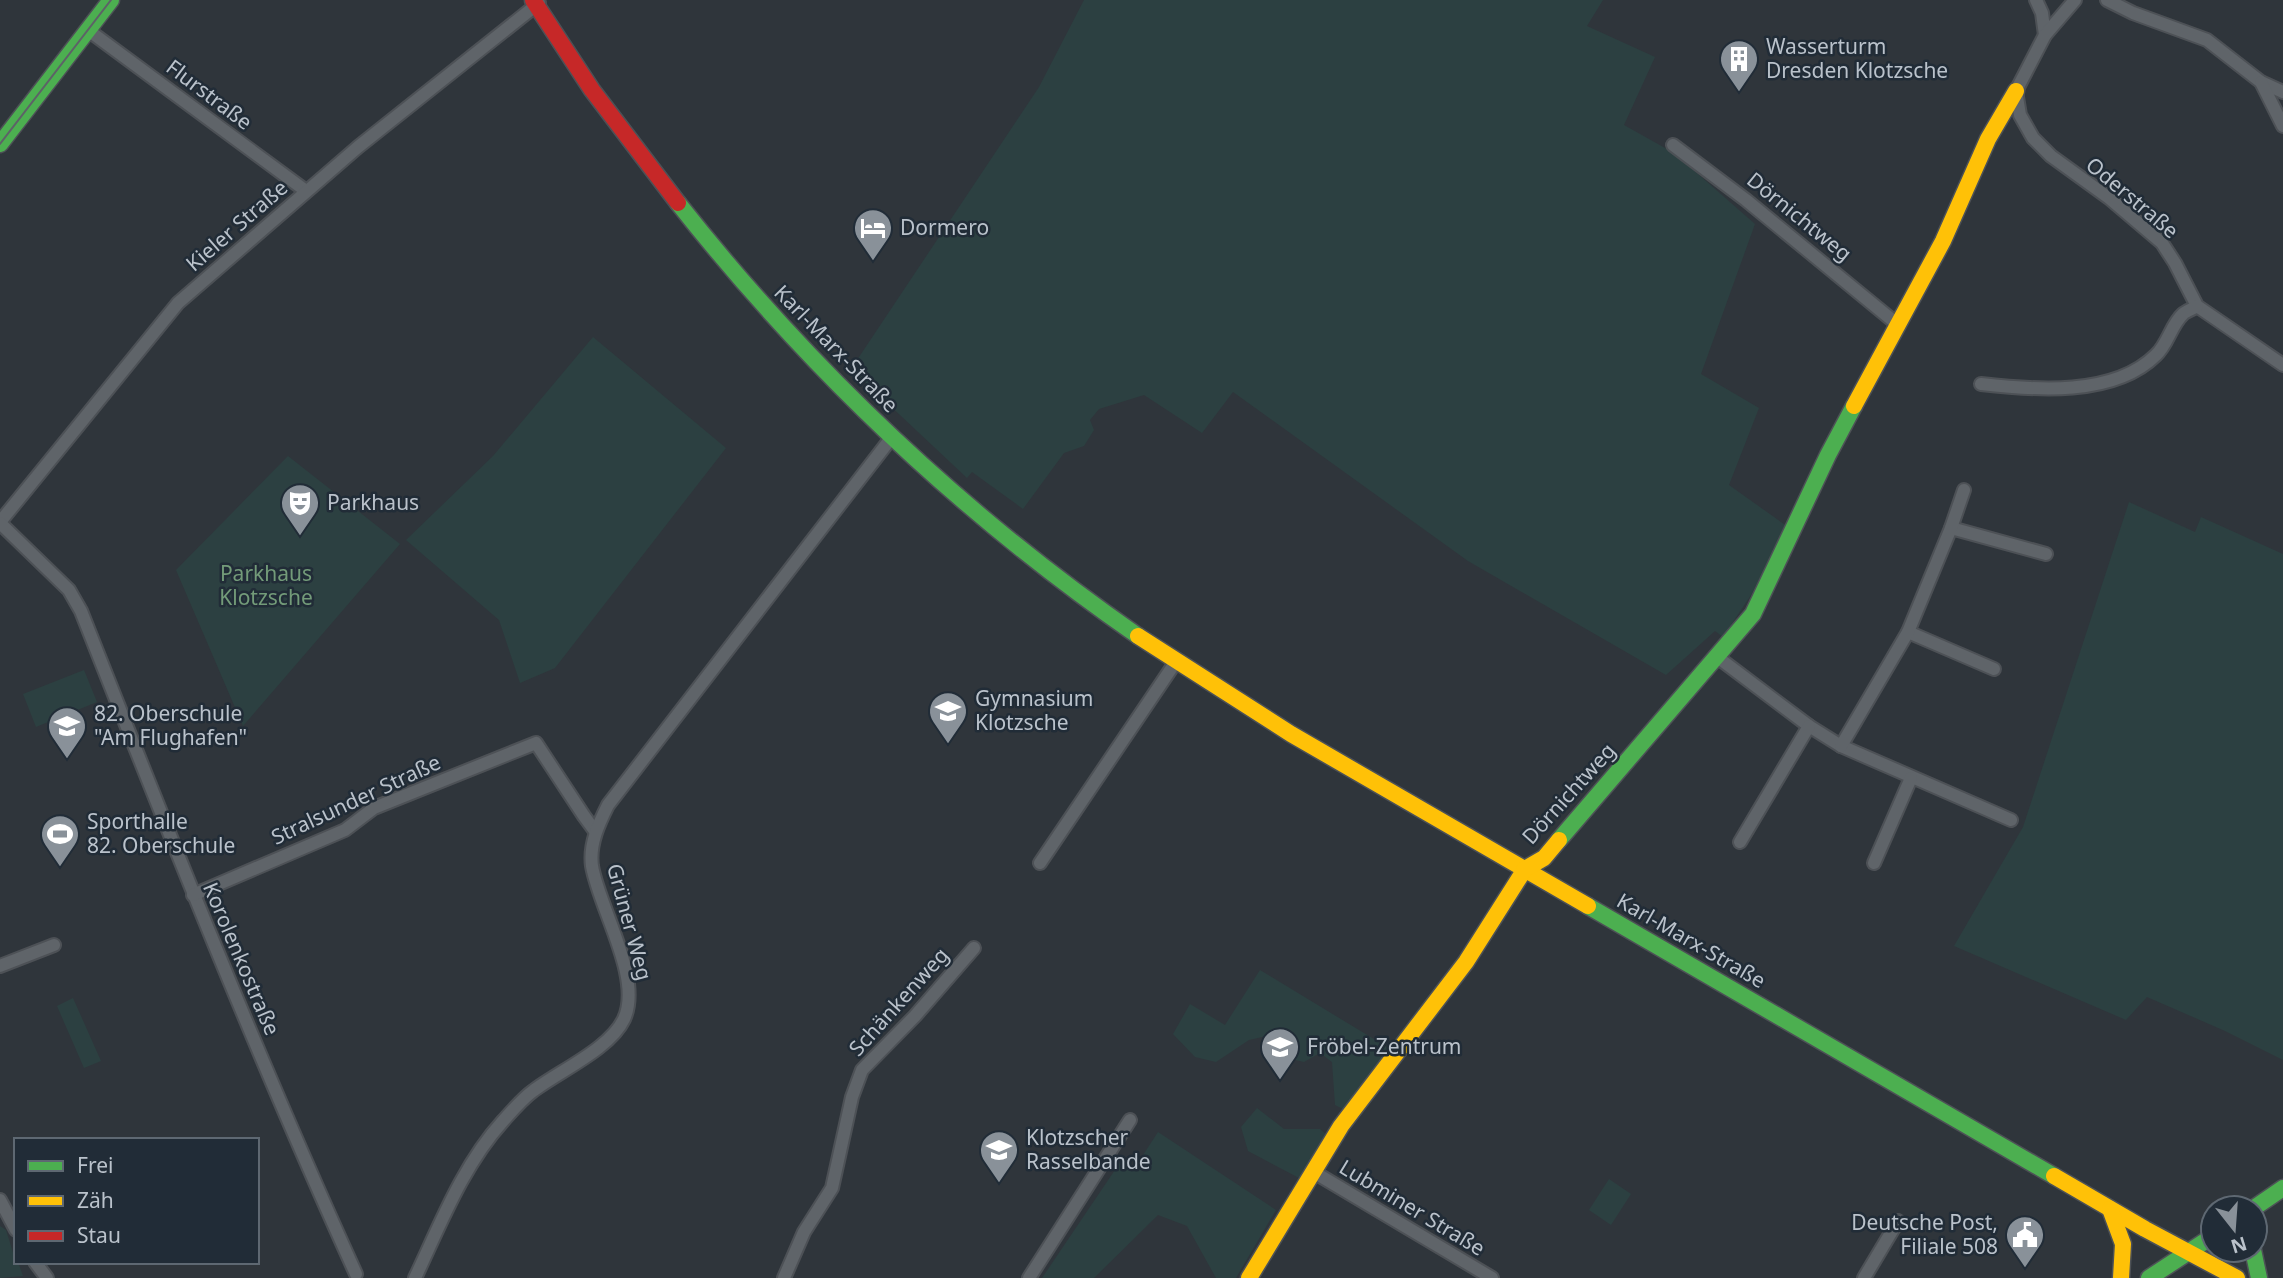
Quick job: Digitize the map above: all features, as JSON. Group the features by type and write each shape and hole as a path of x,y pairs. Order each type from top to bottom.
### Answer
{"main road":[{"path":"0,144 111,0"},
{"name":"Karl-Marx-Straße","path":"537,2 589,87 710,245 831,378 892,437 1052,573 1175,663 1310,746 2110,1209 2237,1278"},
{"name":"Dörnichtweg","path":"1249,1278 1312,1171 1363,1097 1466,962 1525,869 1544,858 1753,614 1828,455 1943,241 1988,138 2016,91"},
{"path":"2110,1209 2123,1244 2121,1278"},
{"path":"2149,1278 2199,1246"}],"street":[{"path":"2036,0 2042,13 2045,35"},
{"path":"2016,91 2045,35 2075,0"},
{"path":"2107,0 2133,13 2207,40 2261,82 2283,92"},
{"name":"Kieler Straße","path":"0,523 178,303 358,147 537,2"},
{"name":"Flurstraße","path":"88,30 306,191"},
{"path":"2261,82 2283,126"},
{"name":"Oderstraße","path":"2016,91 2020,115 2033,138 2162,243 2197,306 2283,365"},
{"name":"Dörnichtweg","path":"1673,145 1746,200 1897,324"},
{"path":"1981,384 2061,389 2116,378 2142,366 2158,354 2183,315 2197,306"},
{"name":"Grüner Weg","path":"415,1278 479,1149 531,1092 603,1043 616,1032 625,1018 629,999 628,978 592,864 595,831 608,805 892,437"},
{"path":"1841,746 1908,632 1964,490"},
{"name":"Korolenkostraße","path":"0,523 69,590 81,611 193,895 279,1102 356,1274"},
{"path":"1951,528 2046,554"},
{"path":"1908,632 1994,669"},
{"path":"1716,656 1809,726 1841,746 2011,820"},
{"path":"1040,863 1175,663"},
{"path":"1741,842 1809,726"},
{"name":"Stralsunder Straße","path":"193,895 345,830 374,808 536,743 595,831"},
{"path":"1874,863 1911,778"},
{"path":"0,966 54,945"},
{"name":"Schänkenweg","path":"784,1278 804,1231 832,1188 852,1097 862,1070 923,1007 974,948"},
{"path":"1028,1278 1130,1120"},
{"name":"Lubminer Straße","path":"1312,1171 1492,1278"},
{"path":"0,1200 14,1226"},
{"path":"1864,1278 1898,1221"}],"green space":[{"path":"1084,0 1603,0 1587,26 1655,57 1624,125 1674,153 1755,224 1701,374 1759,408 1729,485 1788,527 1751,595 1723,637 1715,631 1666,675 1468,561 1233,392 1202,433 1144,395 1099,409 1090,420 1094,430 1084,446 1064,453 1023,509 972,472 967,478 851,369 1039,87"},
{"path":"593,337 726,448 555,668 520,683 499,620 406,540 493,456"},
{"name":"Parkhaus Klotzsche","path":"288,456 400,544 243,726 176,570"},
{"path":"2129,502 2195,532 2201,517 2283,554 2283,1060 2147,997 2126,1020 1954,946 2023,827"},
{"path":"84,670 97,702 36,727 23,694"},
{"path":"1260,970 1392,1050 1347,1111 1335,1105 1332,1062 1320,1053 1304,1062 1278,1056 1271,1035 1249,1040 1216,1062 1195,1057 1173,1034 1190,1004 1225,1025"},
{"path":"73,998 101,1061 84,1068 57,1006"},
{"path":"1257,1108 1284,1129 1320,1129 1329,1137 1299,1178 1248,1151 1241,1127"},
{"path":"1158,1132 1276,1210 1236,1278 1216,1278 1187,1226 1158,1215 1094,1278 1042,1278 1121,1161 1134,1169"},
{"path":"1609,1179 1631,1194 1611,1225 1589,1210"},
{"path":"0,1226 6,1230 14,1264 19,1264 23,1276 0,1278"}],"tram line":[{"path":"0,144 111,0"}],"traffic: fast":[{"path":"0,144 111,0"},
{"path":"678,203 781,324 892,437 1012,541 1138,636"},
{"path":"1559,840 1753,614 1854,406"},
{"path":"1588,906 2054,1176"},
{"path":"2269,1198 2283,1188"},
{"path":"2149,1278 2199,1245"},
{"path":"2256,1264 2259,1278"}],"traffic: slow":[{"path":"1854,406 1943,241 1988,139 2016,91"},
{"path":"1138,636 1291,734 1588,906"},
{"path":"1249,1278 1341,1126 1466,962 1525,869 1544,858 1559,840"},
{"path":"2054,1176 2237,1278"},
{"path":"2110,1209 2123,1244 2121,1278"}],"traffic: jam":[{"path":"533,0 592,90 678,203"}],"place":[{"name":"Wasserturm Dresden Klotzsche","path":"1739,93"},
{"name":"Dormero","path":"873,262"},
{"name":"Parkhaus","path":"300,537"},
{"name":"Gymnasium Klotzsche","path":"948,745"},
{"name":"82. Oberschule \"Am Flughafen\"","path":"67,760"},
{"name":"Sporthalle 82. Oberschule","path":"60,868"},
{"name":"Fröbel-Zentrum","path":"1280,1081"},
{"name":"Klotzscher Rasselbande","path":"999,1184"},
{"name":"Deutsche Post, Filiale 508","path":"2025,1269"}]}
